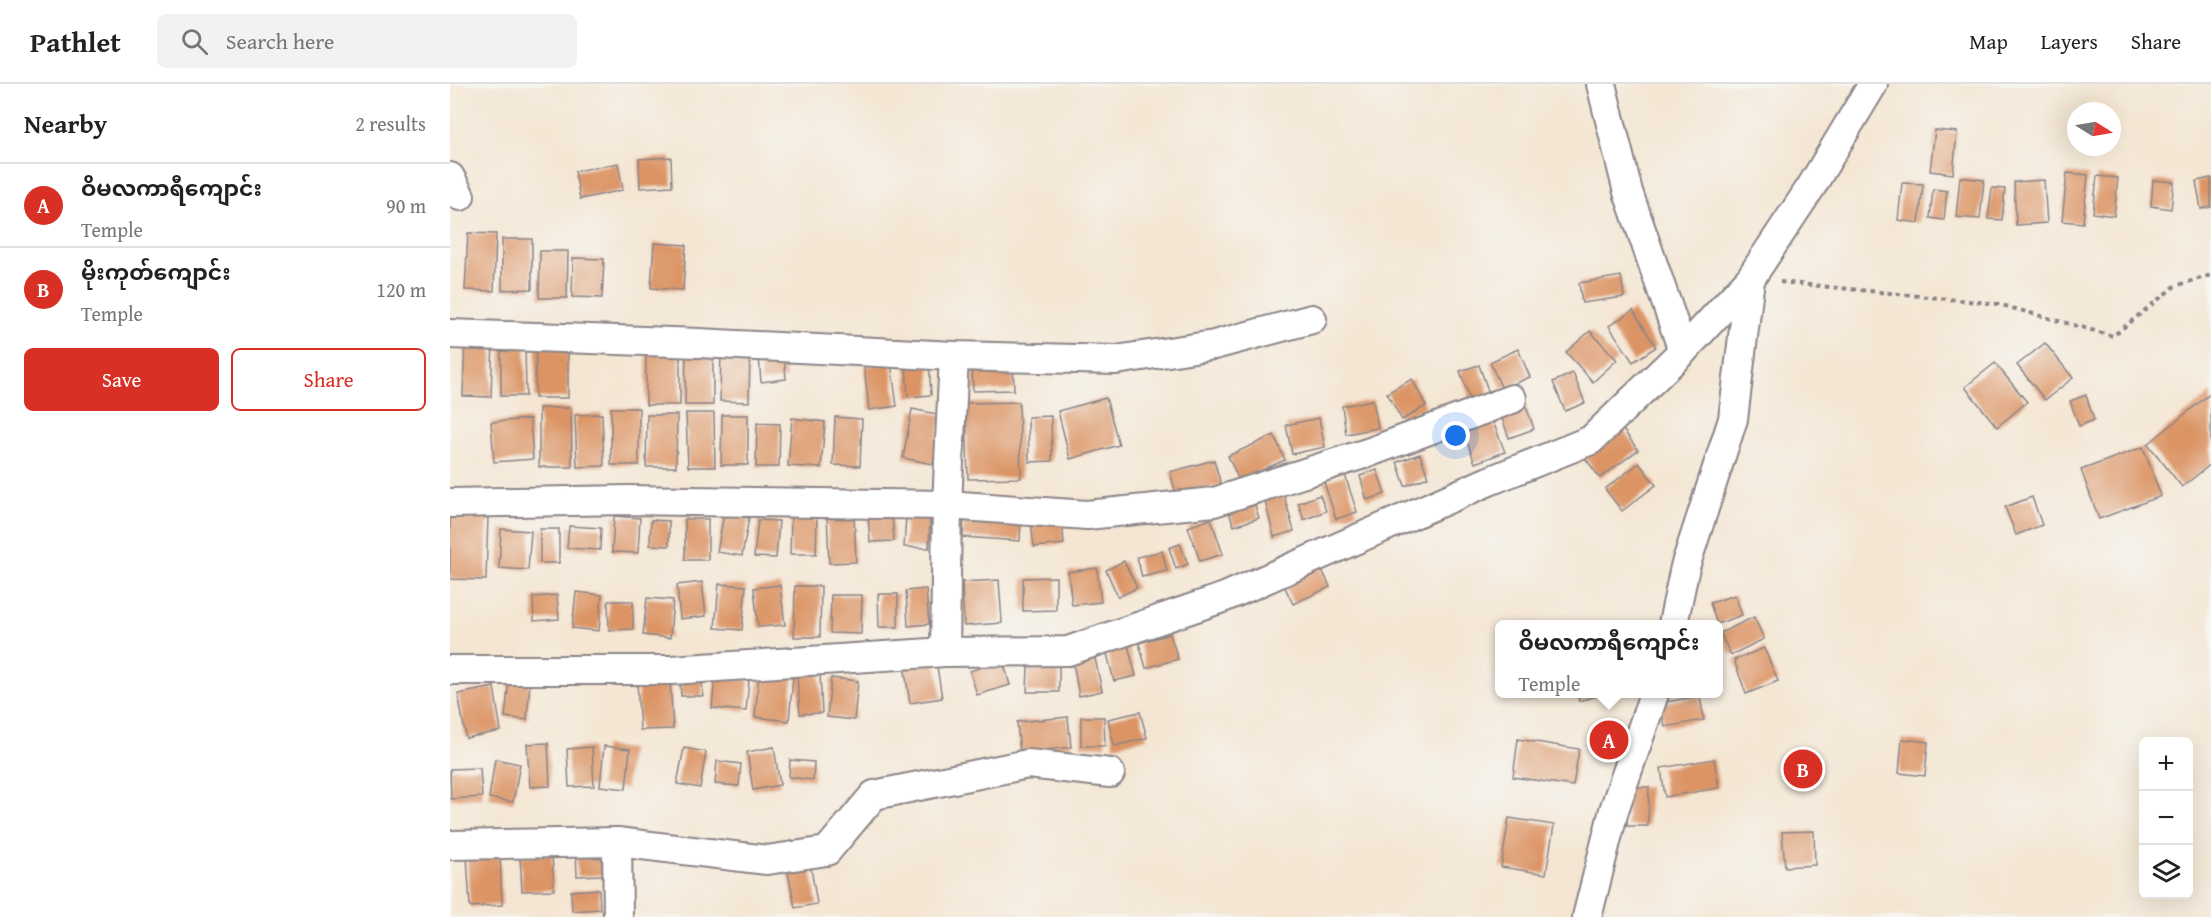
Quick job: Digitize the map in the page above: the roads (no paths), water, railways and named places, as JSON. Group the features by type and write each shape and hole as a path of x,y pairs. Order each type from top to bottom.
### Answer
{"street":[{"path":"1601,84 1628,192 1683,351"},
{"path":"450,670 671,670 945,652 1068,651 1225,597 1488,481 1591,440 1683,351 1750,279 1811,187 1873,84"},
{"path":"1674,620 1685,567 1733,419 1750,279"},
{"path":"450,334 699,343 954,356 1116,360 1214,345 1312,319"},
{"path":"945,652 947,505 954,356"},
{"path":"450,503 628,500 947,505 1087,515 1214,502 1370,452 1512,399"},
{"path":"1587,917 1614,810 1652,698"},
{"path":"450,844 617,842 767,860 827,851 874,795 1028,764 1110,773"},
{"path":"617,842 618,917"}],"place":[{"name":"ဝိမလကာရီကျောင်း","path":"1609,740"},
{"name":"မိုးကုတ်ကျောင်း","path":"1803,769"}]}
